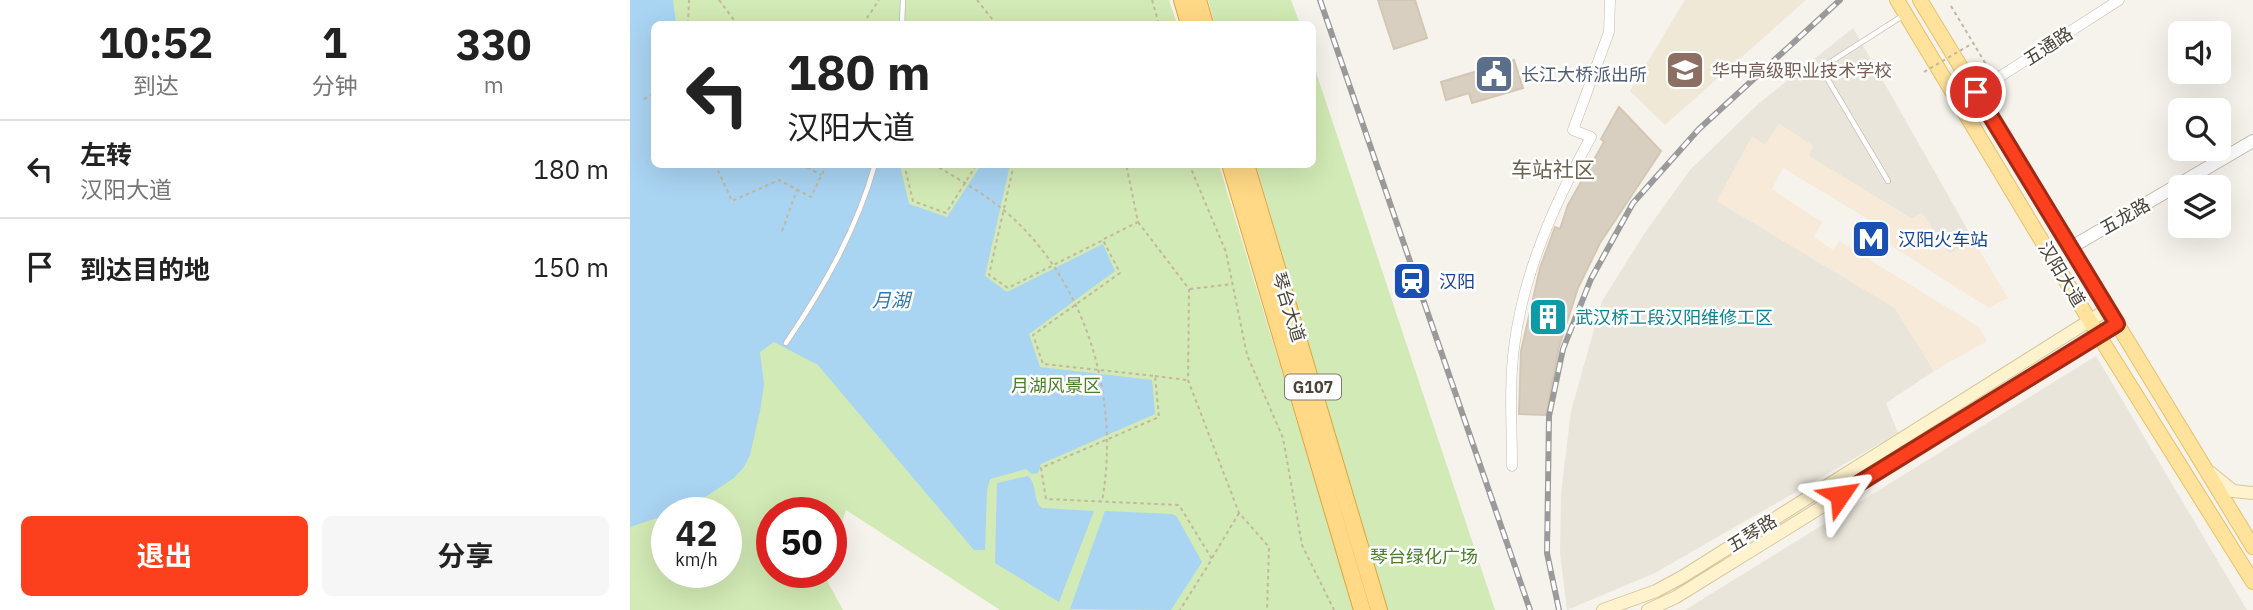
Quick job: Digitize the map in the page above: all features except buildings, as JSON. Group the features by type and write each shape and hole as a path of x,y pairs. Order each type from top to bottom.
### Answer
{"highway":[{"path":"1182,0 1188,21"},
{"path":"1198,0 1204,21"},
{"name":"琴台大道","path":"1231,168 1362,610"},
{"name":"琴台大道","path":"1247,168 1379,610"}],"main road":[{"name":"汉阳大道","path":"1897,0 2099,336 2253,582"},
{"name":"汉阳大道","path":"1920,0 2253,547"},
{"name":"五琴路","path":"1603,610 1675,580 2108,309"},
{"name":"五琴路","path":"1648,610 1676,597 2117,324"},
{"path":"2205,468 2233,491 2253,493"}],"street":[{"path":"1512,466 1514,348 1530,271 1564,186 1591,137 1573,130 1609,32 1610,0"},
{"name":"五通路","path":"1976,92 2119,0"},
{"name":"五龙路","path":"2070,248 2253,141"}],"lane":[{"path":"902,21 903,0"},
{"path":"1888,181 1821,68 1905,14"},
{"path":"786,343 816,298 844,246 873,168"}],"path":[{"path":"688,21 689,0"},
{"path":"719,0 735,21"},
{"path":"865,21 879,0"},
{"path":"977,0 994,21"},
{"path":"1152,0 1158,21"},
{"path":"1951,6 1993,76"},
{"path":"1924,72 1973,43"},
{"path":"644,99 651,96"},
{"path":"717,168 732,201 779,180 811,197 825,168"},
{"path":"809,168 822,175"},
{"path":"905,168 913,201 946,213 975,168"},
{"path":"940,168 1000,207 1026,230 1053,267 1086,328 1099,372 1107,437 1102,502"},
{"path":"1013,168 989,275 1008,288 1138,222"},
{"path":"1127,168 1138,222 1189,289 1188,380 1239,513 1269,547 1267,610"},
{"path":"1191,168 1226,252 1247,355 1283,438 1302,544 1334,610"},
{"path":"782,231 797,190"},
{"path":"1103,240 1120,273 1073,303 1033,335 1043,364 1188,380"},
{"path":"1189,289 1234,284"},
{"path":"1155,376 1159,417 1107,437 1041,468 1046,499 1179,505 1212,559"},
{"path":"1180,610 1239,513"}],"shaded area":[{"name":"华中高级职业技术学校","path":"1685,0 1806,0 1665,125 1630,91"},
{"path":"1853,28 1974,241 1949,254 1922,213 1912,219 1809,156 1813,146 1779,124 1765,145 1752,137 1717,201 1895,308 1934,371 1886,403 1898,433 1655,573 1567,610 1560,553 1561,494 1571,411 1602,301 1644,234 1690,170 1758,104"},
{"path":"1779,124 1813,146 1809,156 1912,219 1922,213 1948,254 1974,241 2008,298 1989,308 1876,236 1881,227 1783,168 1772,189 1822,222 1814,237 1833,250 1839,241 1979,327 1987,341 1934,371 1895,308 1717,201 1752,137 1765,145"},
{"path":"2096,356 2247,610 1685,610"}],"green space":[{"name":"月湖风景区","path":"630,0 1169,0 1176,21 651,21 651,168 1220,168 1354,610 1000,610 847,511 847,497 756,497 756,588 831,588 843,610 630,610"},
{"path":"1208,0 1291,0 1299,21 1214,21"},
{"name":"琴台绿化广场","path":"1316,72 1495,610 1387,610 1257,168 1316,168"}],"water":[{"name":"月湖","path":"630,0 673,0 676,21 651,21 651,168 901,168 909,204 947,217 979,168 1009,168 985,276 1007,292 1103,244 1115,271 1029,334 1040,367 1152,380 1155,414 1041,464 1038,473 1032,474 1026,469 990,479 987,490 985,550 974,550 818,365 774,342 760,352 764,384 750,455 744,467 734,478 705,497 651,497 651,520 630,527"},
{"path":"1028,476 1042,508 1094,511 1059,602 995,563 997,483"},
{"path":"1105,511 1172,514 1177,517 1202,562 1171,610 1070,609"}],"railway":[{"path":"1320,0 1530,610"},
{"path":"1559,610 1547,553 1549,416 1563,349 1591,279 1633,203 1699,129 1840,0"}],"place":[{"name":"华中高级职业技术学校","path":"1685,70"},
{"name":"长江大桥派出所","path":"1494,74"},
{"name":"汉阳火车站","path":"1871,239"},
{"name":"汉阳","path":"1412,281"},
{"name":"武汉桥工段汉阳维修工区","path":"1548,317"}],"district":[{"name":"车站社区","path":"1553,169"}],"route":[{"path":"1840,495 2117,324 1976,92"}]}
